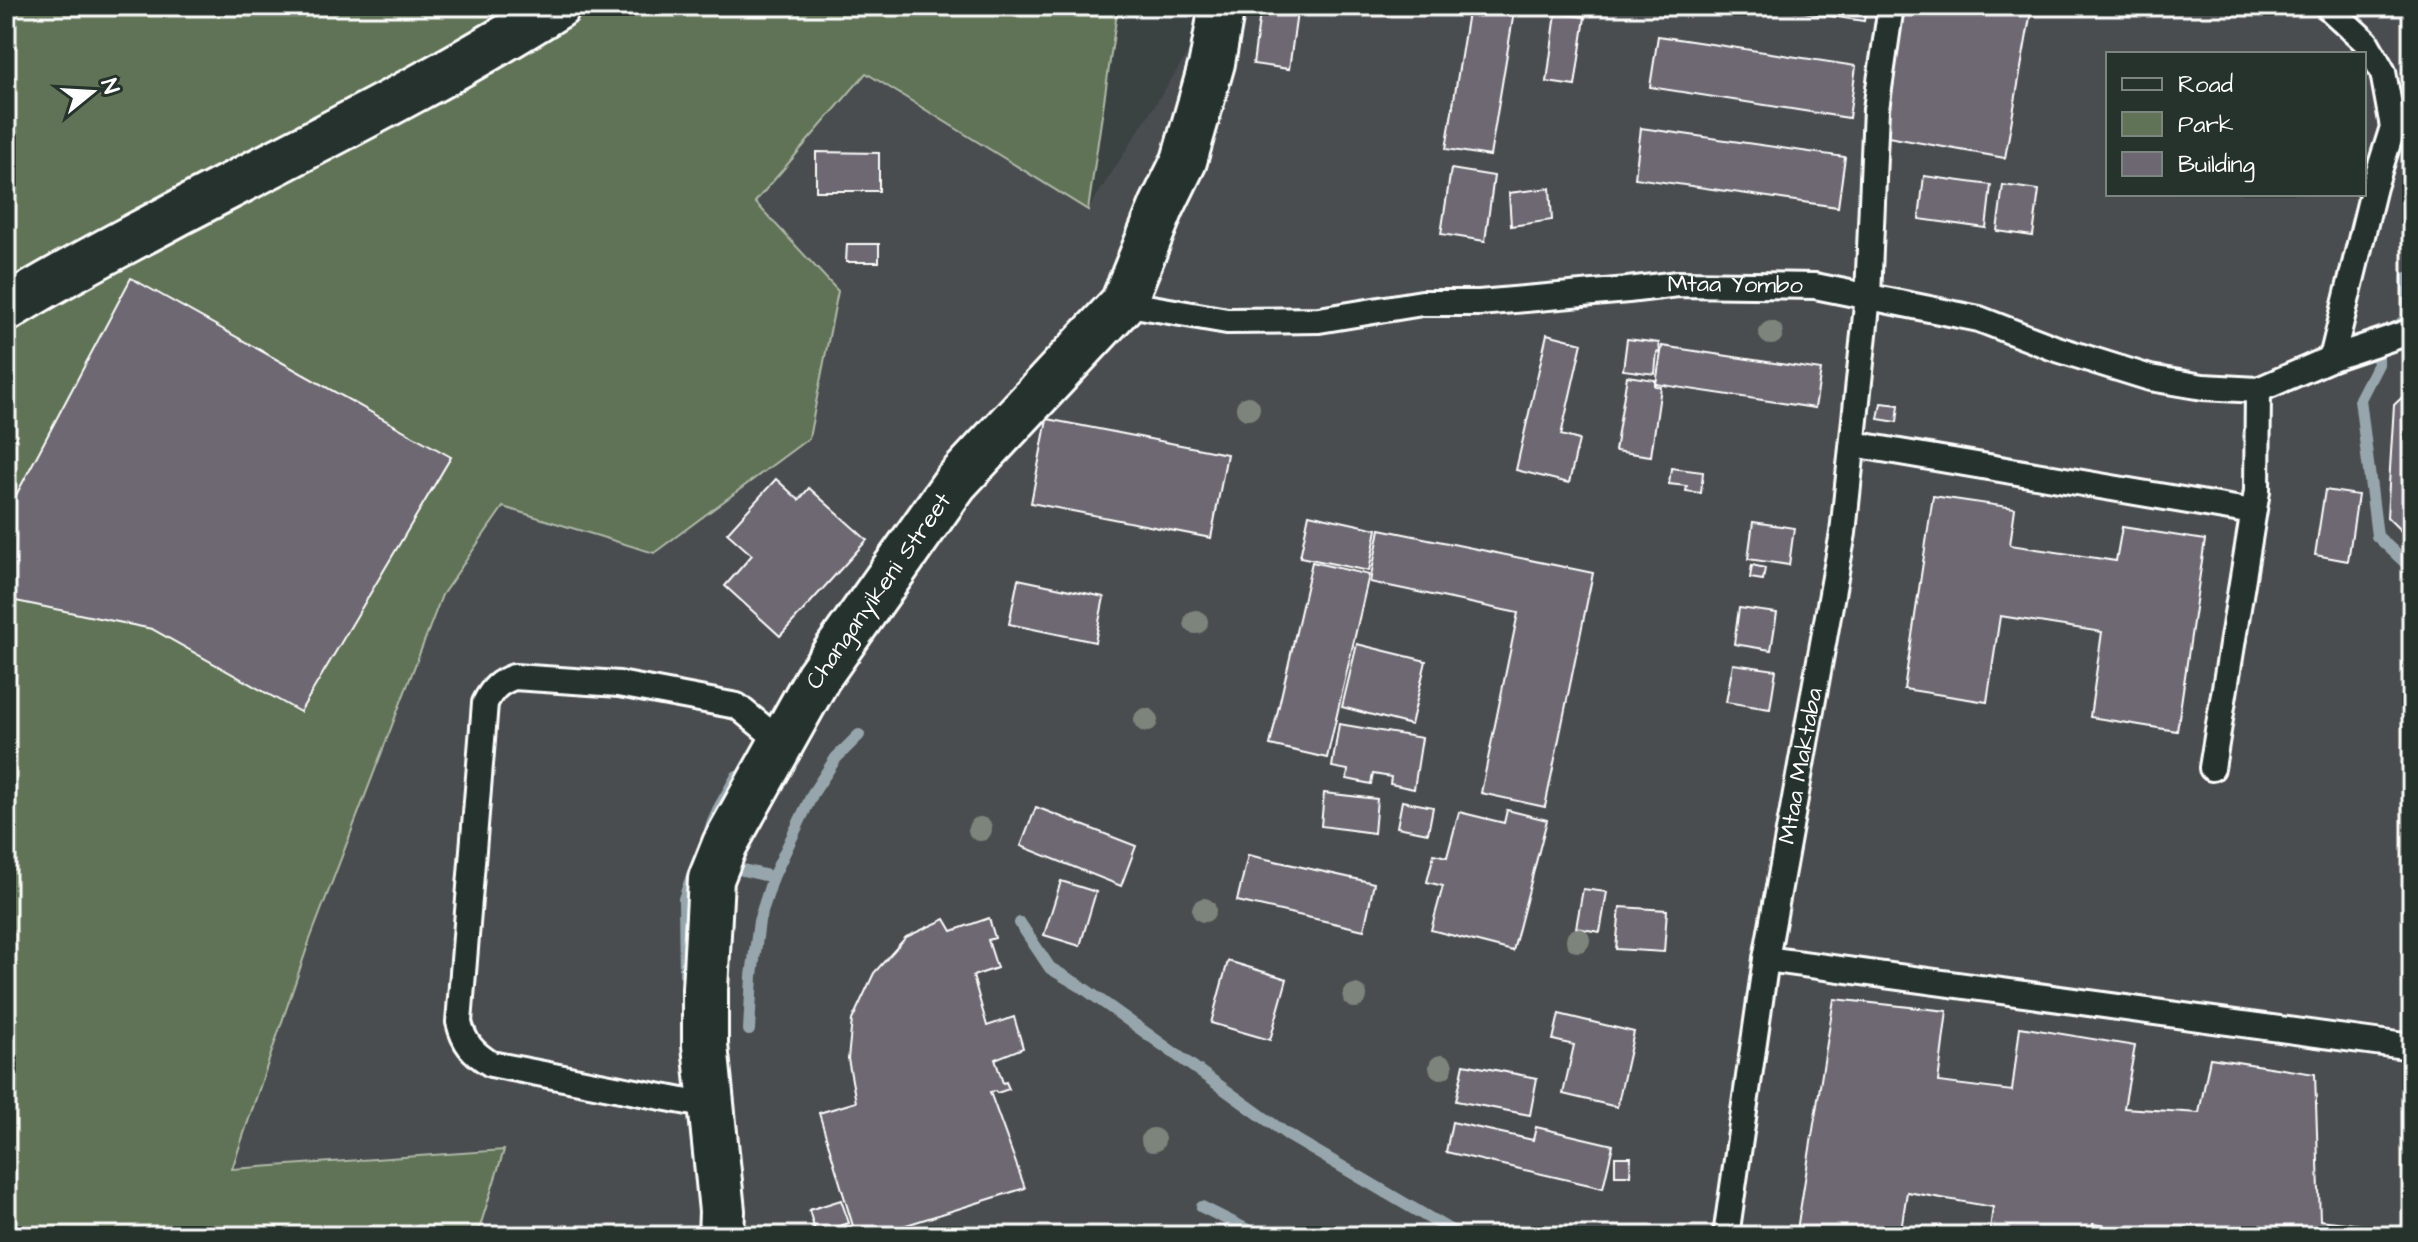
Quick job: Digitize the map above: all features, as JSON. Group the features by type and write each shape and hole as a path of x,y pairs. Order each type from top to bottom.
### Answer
{"street":[{"path":"6,309 125,241 431,80 558,6"},
{"name":"Changanyikeni Street","path":"721,1236 722,1211 705,1031 711,879 725,844 818,677 955,483 1123,303 1162,206 1184,161 1212,63 1222,6"}],"lane":[{"name":"Mtaa Maktaba","path":"1726,1236 1766,959 1843,533 1868,296 1876,109 1891,6"},
{"path":"2327,6 2366,42 2383,72 2393,127 2374,187 2332,358"},
{"name":"Mtaa Yombo","path":"1123,303 1227,321 1304,321 1422,303 1479,303 1678,284 1815,286 1979,319 2054,348 2150,378 2203,387 2258,390 2332,358 2412,331"},
{"path":"2212,768 2257,491 2258,390"},
{"path":"1853,444 2253,512"},
{"path":"711,1111 693,1103 491,1064 469,1047 462,1036 459,1022 485,703 501,681 514,677 619,684 737,706 775,737 779,747"},
{"path":"1766,959 2412,1047"}],"shaded area":[{"path":"1218,6 2412,6 2412,1236 477,1236 503,1150 232,1170 309,942 442,595 503,506 654,553 838,291 755,202 866,73 1088,210"}],"green space":[{"path":"6,6 1118,6 1088,210 866,73 755,202 838,291 809,438 654,553 503,507 442,595 309,942 232,1169 504,1150 477,1236 6,1236"}],"building":[{"path":"1261,6 1298,6 1289,69 1253,64"},
{"path":"1469,6 1515,6 1490,156 1446,149"},
{"path":"1766,6 1866,6 1864,21"},
{"path":"1900,6 2032,6 2005,158 1877,135"},
{"path":"1556,13 1585,17 1575,86 1547,82"},
{"path":"1658,36 1856,66 1849,118 1650,87"},
{"path":"1641,128 1845,157 1838,207 1635,178"},
{"path":"816,152 879,153 879,191 816,191"},
{"path":"1451,169 1494,176 1485,241 1441,234"},
{"path":"1924,176 1991,185 1986,228 1919,219"},
{"path":"2003,185 2039,190 2033,236 1997,231"},
{"path":"1550,188 1552,220 1511,226 1509,193"},
{"path":"847,244 879,244 879,262 846,262"},
{"path":"131,278 451,457 300,712 152,629 6,599 6,514"},
{"path":"1547,334 1582,343 1561,435 1579,440 1569,483 1516,470"},
{"path":"1627,339 1659,343 1655,374 1623,370"},
{"path":"1662,346 1821,370 1815,408 1656,384"},
{"path":"1627,376 1655,380 1655,386 1661,387 1651,456 1615,451"},
{"path":"2412,388 2412,542 2387,517 2394,405"},
{"path":"1881,403 1899,405 1897,422 1878,419"},
{"path":"1047,419 1227,454 1211,538 1031,503"},
{"path":"1671,468 1703,472 1701,493 1686,491 1687,486 1669,484"},
{"path":"776,479 799,500 809,488 867,540 780,636 725,586 752,555 727,533"},
{"path":"2325,490 2358,495 2348,561 2315,555"},
{"path":"1933,496 2015,508 2010,545 2116,561 2122,527 2205,540 2177,731 2090,717 2102,632 2000,616 1987,702 1904,689"},
{"path":"1309,514 1377,529 1369,571 1300,557"},
{"path":"1753,522 1794,528 1789,565 1748,559"},
{"path":"1380,529 1593,573 1545,807 1481,793 1518,613 1370,582"},
{"path":"1312,562 1369,575 1327,758 1270,745"},
{"path":"1752,565 1765,568 1763,580 1750,578"},
{"path":"1018,579 1104,597 1095,642 1009,624"},
{"path":"1739,608 1777,613 1771,650 1734,644"},
{"path":"1357,644 1426,661 1411,725 1342,707"},
{"path":"1733,664 1776,670 1770,709 1726,702"},
{"path":"1339,724 1422,738 1414,789 1390,784 1391,777 1373,774 1371,784 1347,779 1348,770 1332,767"},
{"path":"1324,793 1377,799 1374,833 1321,826"},
{"path":"1402,801 1433,807 1428,833 1397,827"},
{"path":"1036,807 1136,846 1121,886 1021,846"},
{"path":"1507,810 1547,820 1513,951 1431,930 1443,886 1427,882 1434,854 1447,857 1459,812 1504,823"},
{"path":"1248,855 1374,883 1364,930 1237,901"},
{"path":"1061,881 1096,892 1080,946 1044,935"},
{"path":"1583,889 1607,892 1600,932 1576,928"},
{"path":"1620,907 1667,910 1664,952 1616,949"},
{"path":"989,918 995,938 988,940 997,968 973,976 987,1026 1014,1017 1023,1048 995,1059 1003,1083 1006,1082 1009,1089 990,1092 1025,1188 871,1236 856,1236 819,1113 856,1102 848,1059 852,1020 874,973 906,937 945,919 952,931"},
{"path":"1228,961 1287,979 1270,1040 1211,1023"},
{"path":"1834,999 1947,1011 1938,1082 2012,1091 2020,1027 2135,1046 2124,1108 2199,1113 2210,1058 2315,1074 2320,1220 2412,1231 2412,1236 2163,1236 2093,1224 2091,1236 1989,1236 1993,1207 1907,1192 1900,1236 1796,1236"},
{"path":"1559,1014 1634,1032 1617,1107 1563,1094 1574,1045 1553,1040"},
{"path":"1464,1064 1537,1078 1530,1115 1456,1101"},
{"path":"1452,1122 1533,1140 1536,1127 1613,1145 1603,1188 1446,1152"},
{"path":"1615,1157 1631,1157 1630,1175 1615,1175"},
{"path":"841,1200 849,1223 816,1234 809,1210"}],"waterway":[{"path":"2412,278 2407,278 2409,316 2378,345 2378,364 2360,399 2377,536 2412,569"},
{"path":"749,1030 759,921 773,877 813,793 836,758 859,735"},
{"path":"710,830 737,776"},
{"path":"734,868 773,877"},
{"path":"685,974 684,899 693,873"},
{"path":"1020,923 1050,968 1082,987 1288,1135 1460,1236"},
{"path":"1202,1207 1260,1236"}]}
